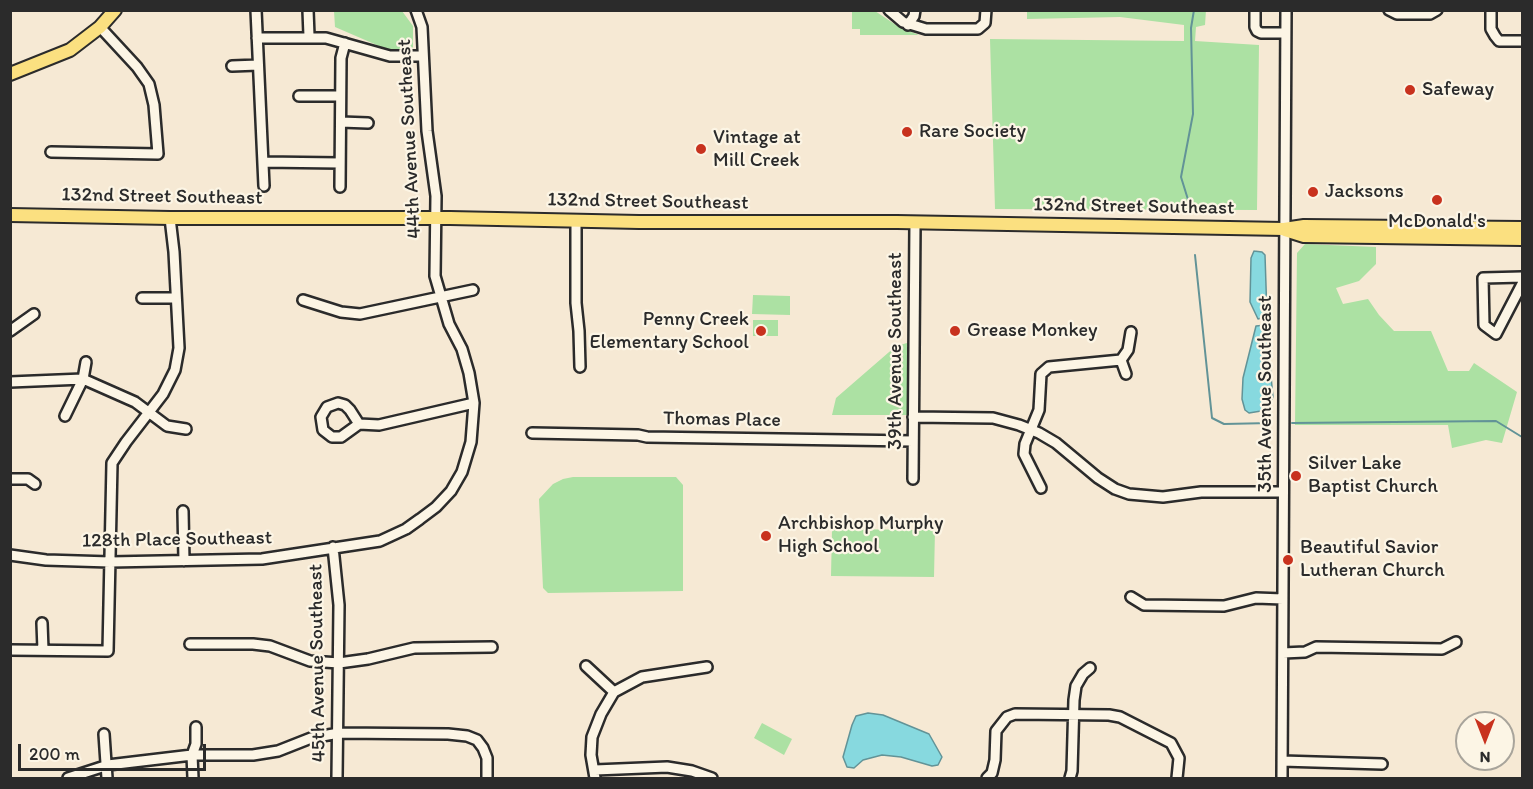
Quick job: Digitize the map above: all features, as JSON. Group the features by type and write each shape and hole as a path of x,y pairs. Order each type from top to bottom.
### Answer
{"main road":[{"path":"10,74 70,50 100,27 115,10"},
{"name":"132nd Street Southeast","path":"10,215 915,223 1284,229 1304,226 1475,233 1522,239"},
{"name":"132nd Street Southeast","path":"1284,229 1304,236 1415,238 1425,233 1475,233 1522,228"}],"street":[{"path":"256,10 264,186"},
{"path":"308,10 309,36"},
{"name":"44th Avenue Southeast","path":"380,540 406,529 436,507 451,491 462,472 471,442 474,402 462,349 449,324 435,276 435,196 427,131 422,27 416,10"},
{"path":"889,10 908,25 926,29 978,29 985,23 986,10"},
{"path":"908,25 915,10"},
{"path":"1255,10 1257,31 1285,33"},
{"name":"35th Avenue Southeast","path":"1282,778 1286,10"},
{"path":"1389,10 1398,14 1430,14 1437,10"},
{"path":"1491,10 1491,29 1499,41 1522,41"},
{"path":"51,152 158,154 154,105 149,84 137,67 100,27"},
{"path":"257,38 309,36 326,38 390,56 423,56"},
{"path":"340,187 341,58 345,43"},
{"path":"232,66 258,65"},
{"path":"299,96 340,96"},
{"path":"340,122 368,123"},
{"path":"262,162 340,163"},
{"path":"10,650 108,651 112,463 148,411 163,394 175,370 179,348 170,218"},
{"path":"576,221 576,303 580,367"},
{"name":"39th Avenue Southeast","path":"913,479 915,223"},
{"path":"1522,278 1483,278 1484,325 1496,333 1522,284"},
{"path":"303,300 341,312 360,314 473,290"},
{"path":"142,298 176,298"},
{"path":"10,331 34,314"},
{"path":"1041,488 1024,454 1025,444 1039,410 1040,377 1043,371 1049,367 1121,360 1128,350 1131,332"},
{"path":"1121,360 1126,374"},
{"path":"65,416 83,379 86,362"},
{"path":"10,382 83,379 135,402 167,426 186,429"},
{"path":"359,424 379,424 474,402"},
{"path":"913,417 993,418 1031,430 1056,444 1098,478 1115,489 1129,494 1163,497 1201,492 1283,492"},
{"name":"Thomas Place","path":"532,433 913,441"},
{"path":"10,478 28,479 35,484"},
{"path":"183,511 184,561"},
{"name":"128th Place Southeast","path":"10,555 46,560 110,562 262,560 380,540"},
{"name":"45th Avenue Southeast","path":"333,547 339,605 337,778"},
{"path":"1131,597 1144,605 1192,606 1224,606 1256,598 1283,599"},
{"path":"42,623 43,650"},
{"path":"1283,653 1305,652 1316,647 1442,649 1456,642"},
{"path":"190,644 270,646 310,661 339,663 414,648 492,647"},
{"path":"586,666 614,692"},
{"path":"707,667 642,678 614,692 601,714 592,738 591,755 595,774 667,767 692,771 712,778"},
{"path":"1070,778 1074,700 1083,674 1090,668"},
{"path":"987,778 992,773 995,760 996,731 1007,717 1015,714 1120,717 1171,743 1179,758 1177,778"},
{"path":"193,778 192,755 196,744 196,727"},
{"path":"68,778 108,765 192,755 255,754 278,751 311,738 339,733 467,736 477,740 483,748 487,758 487,778"},
{"path":"104,734 108,765 107,778"},
{"path":"1282,761 1382,764"}],"green space":[{"path":"1206,10 1205,25 1196,27 1195,41 1259,45 1257,210 995,209 990,39 1184,41 1184,25 1120,17 1027,19 1027,11"},
{"path":"334,11 402,11 413,26 413,47 408,51 386,49 335,27"},
{"path":"852,11 875,11 899,27 919,35 860,35 860,29 852,29"},
{"path":"1305,244 1376,247 1376,264 1359,281 1336,288 1343,304 1368,299 1394,331 1431,331 1448,371 1469,371 1474,363 1517,392 1502,443 1486,440 1452,448 1448,425 1295,425 1297,253"},
{"path":"753,295 790,296 790,315 752,314"},
{"path":"753,320 778,320 778,336 753,336"},
{"path":"907,343 907,415 832,415 836,398 896,346"},
{"path":"573,477 676,477 683,485 683,591 548,593 543,588 539,499 553,484"},
{"path":"832,529 935,530 934,577 831,576"},
{"path":"762,723 792,739 784,755 754,738"}],"water":[{"path":"1254,251 1265,255 1267,316 1258,319 1250,302 1251,258"},
{"path":"1266,325 1273,397 1267,410 1249,413 1245,410 1242,399 1243,378 1256,326"},
{"path":"868,713 883,715 929,734 942,757 938,765 932,766 901,757 882,755 863,760 854,768 847,767 843,757 852,725 856,716"}],"waterway":[{"path":"1190,213 1181,177 1193,114 1191,28 1194,10"},
{"path":"1195,255 1212,418 1224,424 1271,423"},
{"path":"1292,423 1496,421 1522,437"}],"place":[{"name":"Safeway","path":"1410,90"},
{"name":"Rare Society","path":"907,132"},
{"name":"Vintage at Mill Creek","path":"701,149"},
{"name":"Jacksons","path":"1313,192"},
{"name":"McDonald's","path":"1437,200"},
{"name":"Penny Creek Elementary School","path":"761,331"},
{"name":"Grease Monkey","path":"955,331"},
{"name":"Silver Lake Baptist Church","path":"1296,476"},
{"name":"Archbishop Murphy High School","path":"766,536"},
{"name":"Beautiful Savior Lutheran Church","path":"1288,560"}]}
